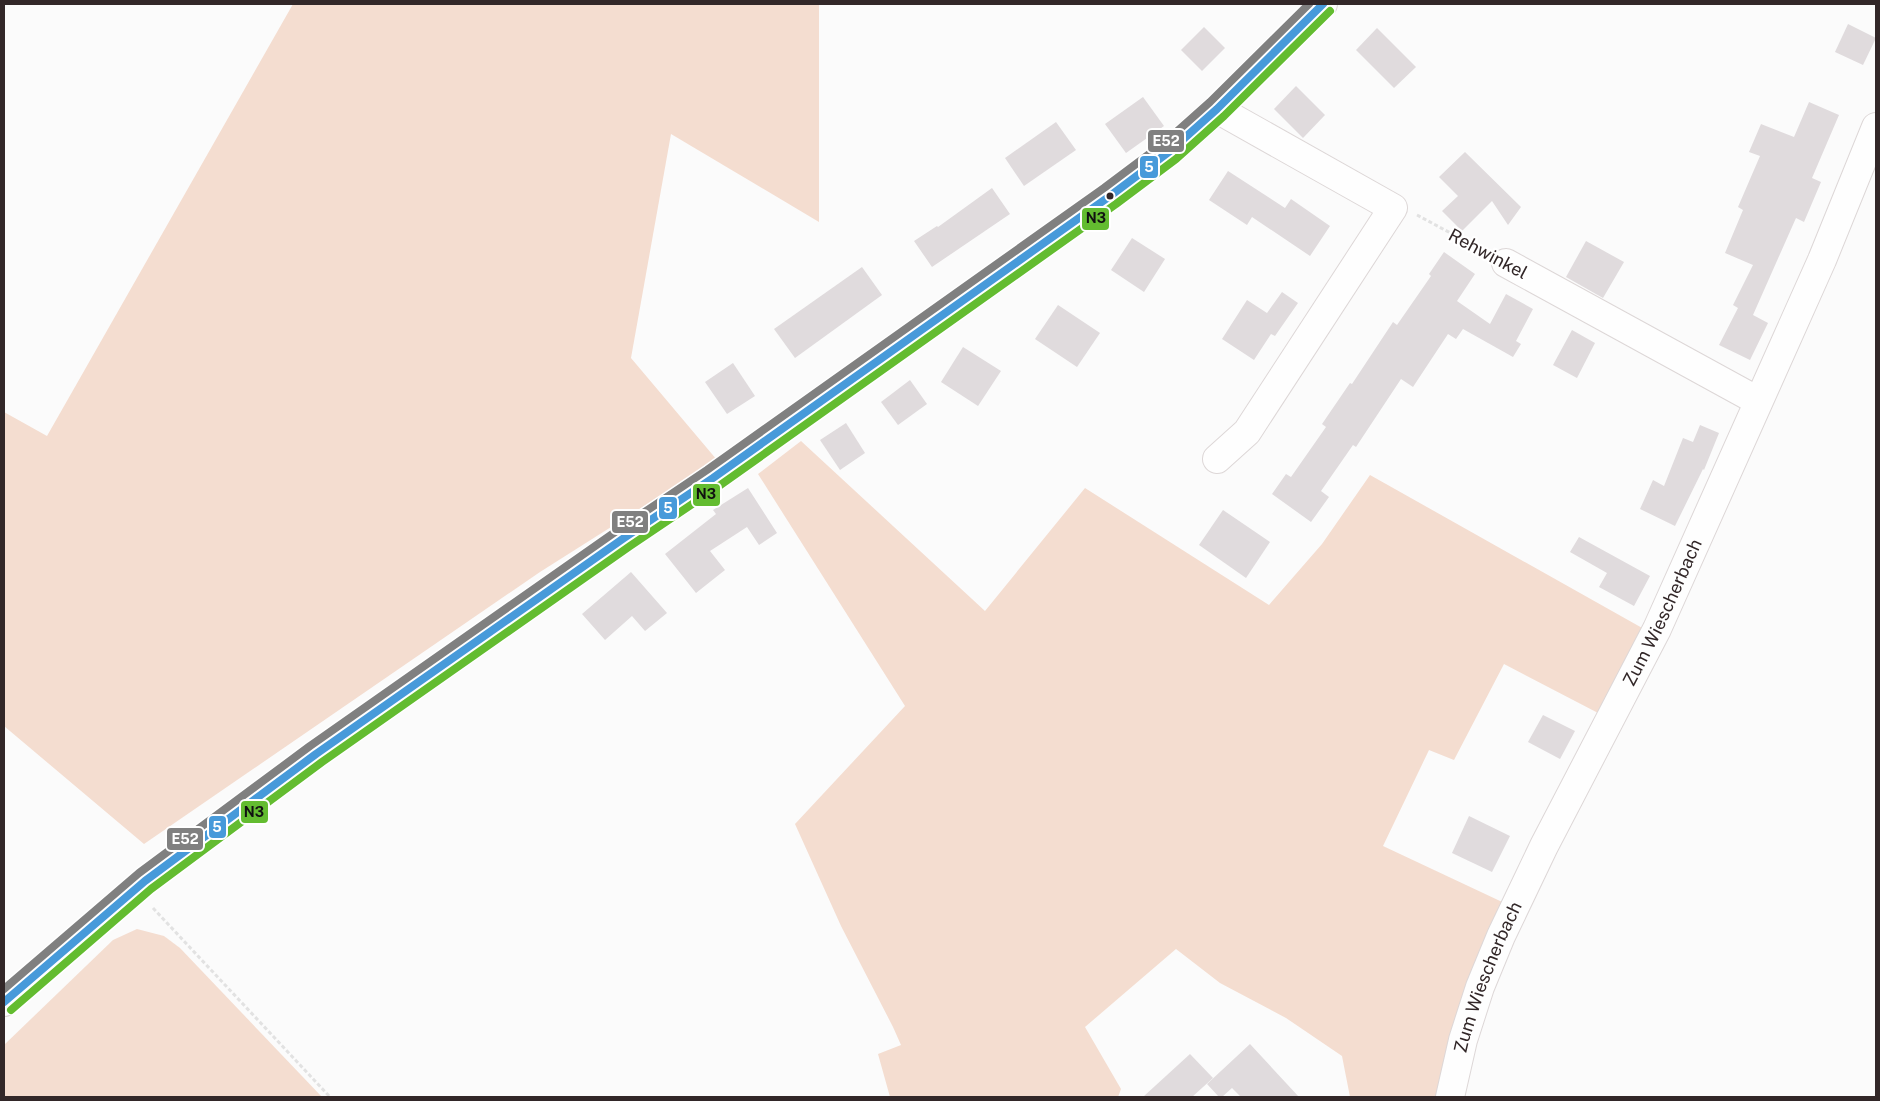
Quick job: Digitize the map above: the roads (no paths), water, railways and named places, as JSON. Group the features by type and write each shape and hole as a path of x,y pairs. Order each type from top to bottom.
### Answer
{"street":[{"path":"4,1002 135,889 179,854 332,743 624,538 713,478 1110,196 1170,151 1217,109 1323,4"},
{"path":"1217,109 1393,208 1247,432 1217,459"},
{"name":"Zum Wiescherbach","path":"1450,1097 1463,1040 1477,996 1502,936 1544,846 1658,629 1822,260 1876,127"},
{"name":"Rehwinkel","path":"1506,263 1758,401"}]}
